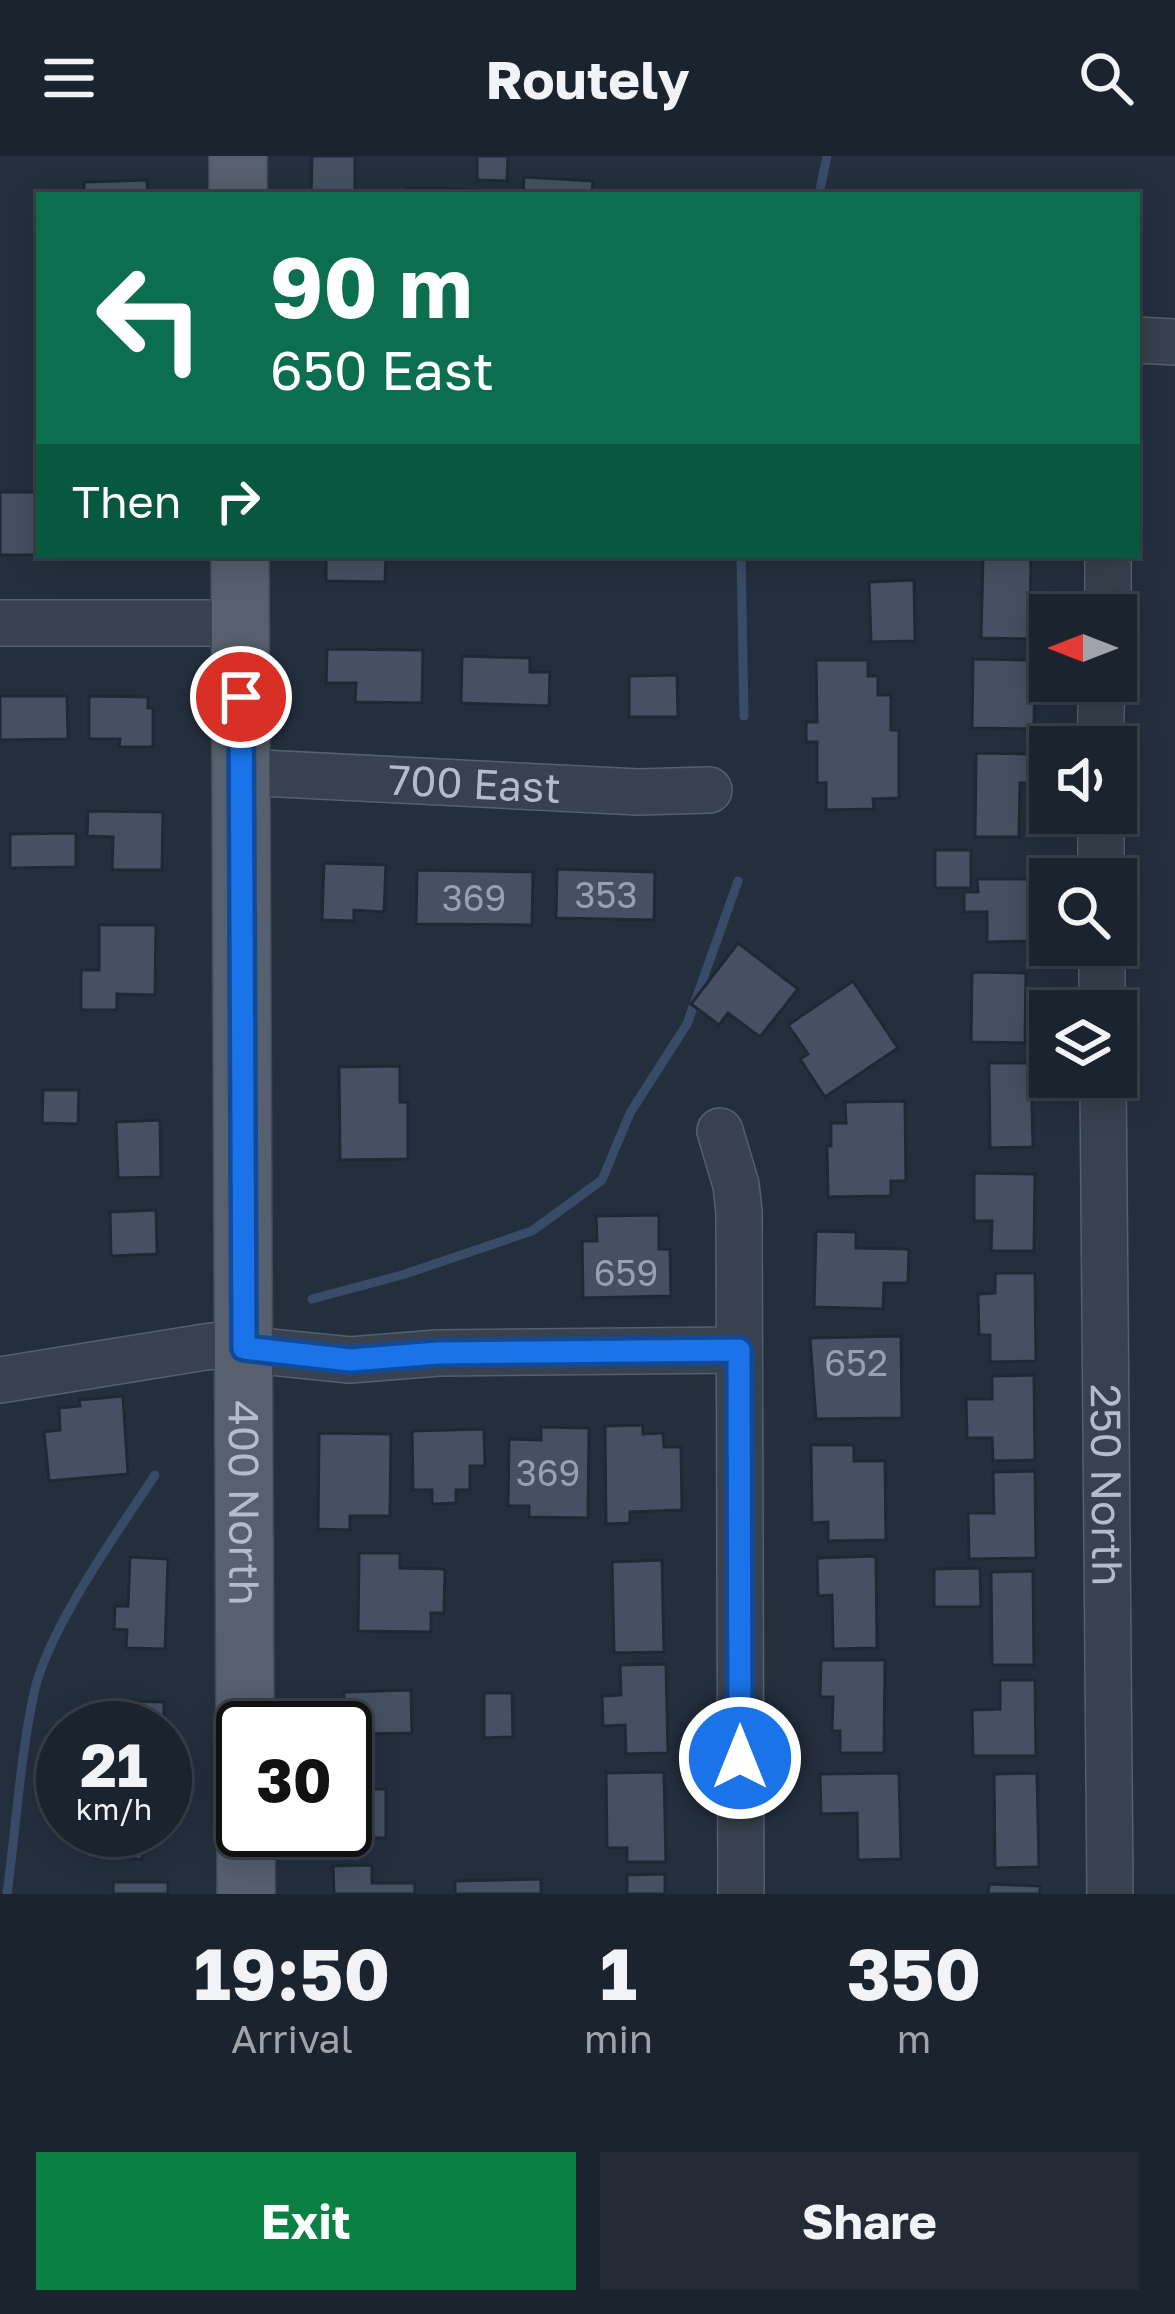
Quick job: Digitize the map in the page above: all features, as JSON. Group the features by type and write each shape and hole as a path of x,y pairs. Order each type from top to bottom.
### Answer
{"main road":[{"path":"238,156 238,192"},
{"name":"400 North","path":"240,558 245,1701"},
{"path":"246,1857 246,1894"}],"street":[{"path":"1140,340 1175,342"},
{"path":"1108,558 1108,594"},
{"path":"0,622 240,622"},
{"name":"700 East","path":"241,772 638,792 710,790"},
{"name":"250 North","path":"1103,1098 1110,1894"},
{"path":"720,1131 739,1212 741,1894"},
{"path":"0,1380 194,1347 350,1360 438,1353 739,1350"}],"building":[{"path":"312,156 355,156 355,192 311,192"},
{"path":"477,156 508,156 507,181 477,180"},
{"path":"524,177 593,181 592,192 523,192"},
{"path":"147,180 148,192 84,192 84,182"},
{"path":"406,188 478,190 478,192 406,192"},
{"path":"0,492 36,492 36,555 0,555"},
{"path":"326,558 386,558 385,582 326,581"},
{"path":"983,558 1031,558 1029,639 981,638"},
{"path":"914,580 915,641 871,642 869,582"},
{"path":"327,649 423,650 422,703 355,702 356,683 326,683"},
{"path":"462,656 530,658 530,672 550,672 549,706 461,703"},
{"path":"973,659 1029,660 1034,726 972,728"},
{"path":"816,660 868,660 868,676 878,676 878,695 891,695 891,730 899,730 899,798 873,799 874,809 826,810 826,783 817,783 817,742 806,742 806,722 817,722"},
{"path":"677,675 678,717 629,717 629,676"},
{"path":"0,696 67,696 68,739 0,740"},
{"path":"89,696 148,697 148,708 153,708 153,747 119,747 120,739 89,739"},
{"path":"976,753 1028,754 1028,783 1020,783 1019,837 975,837"},
{"path":"88,811 163,812 162,870 112,870 113,837 87,836"},
{"path":"76,833 76,867 10,868 10,834"},
{"path":"935,850 971,850 971,888 935,888"},
{"path":"324,863 386,865 384,912 354,910 354,921 322,920"},
{"path":"557,869 655,872 654,920 556,918"},
{"path":"417,870 533,872 532,925 416,924"},
{"path":"977,879 1029,879 1029,941 987,942 987,912 964,912 964,892 978,892"},
{"path":"99,925 156,925 155,995 117,994 117,1010 81,1010 81,970 99,970"},
{"path":"738,943 798,989 760,1037 728,1013 719,1025 691,1004"},
{"path":"972,972 1026,973 1025,1043 971,1042"},
{"path":"853,981 898,1048 825,1097 800,1059 808,1054 788,1025"},
{"path":"989,1063 1029,1063 1033,1147 990,1148"},
{"path":"400,1066 400,1102 408,1102 408,1159 340,1160 339,1067"},
{"path":"43,1090 79,1090 78,1124 42,1123"},
{"path":"905,1101 906,1181 891,1181 891,1196 828,1197 831,1123 846,1123 845,1102"},
{"path":"160,1120 161,1177 118,1178 116,1122"},
{"path":"974,1173 1035,1174 1034,1251 991,1251 992,1221 974,1221"},
{"path":"156,1210 157,1254 111,1256 110,1212"},
{"path":"659,1215 659,1249 670,1249 671,1296 583,1298 582,1241 597,1241 596,1216"},
{"path":"816,1231 856,1232 856,1248 909,1249 908,1283 884,1283 883,1309 814,1307"},
{"path":"995,1273 1035,1273 1036,1361 990,1362 990,1335 979,1335 978,1294 995,1293"},
{"path":"901,1336 902,1418 816,1419 810,1338"},
{"path":"1034,1375 1035,1460 993,1461 992,1438 967,1438 966,1399 992,1399 992,1376"},
{"path":"123,1396 128,1474 49,1481 44,1432 60,1430 59,1408 80,1406 79,1400"},
{"path":"643,1425 643,1434 663,1433 664,1447 681,1447 682,1510 630,1512 630,1523 606,1524 605,1426"},
{"path":"541,1427 589,1428 588,1518 529,1517 529,1506 508,1506 509,1439 541,1440"},
{"path":"484,1429 485,1466 470,1466 470,1490 456,1490 456,1503 432,1504 432,1490 413,1490 412,1431"},
{"path":"319,1433 391,1434 390,1516 350,1516 350,1530 318,1529"},
{"path":"811,1445 854,1445 854,1461 885,1461 886,1540 828,1541 828,1522 812,1523"},
{"path":"1035,1471 1036,1558 969,1559 968,1513 994,1513 993,1472"},
{"path":"359,1553 400,1553 400,1568 445,1569 444,1613 431,1613 431,1632 358,1631"},
{"path":"876,1556 877,1648 833,1649 832,1595 818,1596 817,1558"},
{"path":"130,1557 168,1559 165,1649 126,1648 127,1630 114,1629 115,1606 128,1606"},
{"path":"662,1560 664,1652 614,1653 612,1562"},
{"path":"980,1568 981,1607 934,1607 934,1569"},
{"path":"1033,1571 1034,1665 992,1665 991,1572"},
{"path":"821,1660 885,1660 884,1753 840,1753 840,1731 832,1731 833,1697 820,1697"},
{"path":"666,1664 668,1753 626,1754 625,1725 603,1726 602,1696 621,1695 620,1665"},
{"path":"1000,1680 1035,1680 1036,1756 973,1756 972,1710 1000,1709"},
{"path":"411,1690 412,1733 372,1734 372,1701 344,1701 344,1692"},
{"path":"484,1693 512,1693 513,1737 484,1738"},
{"path":"664,1772 666,1862 627,1862 627,1848 607,1848 606,1773"},
{"path":"899,1773 901,1859 858,1860 857,1813 821,1814 820,1774"},
{"path":"1037,1773 1039,1867 995,1868 994,1774"},
{"path":"372,1789 386,1789 386,1838 372,1838"},
{"path":"372,1865 372,1883 415,1883 415,1894 334,1894 333,1866"},
{"path":"665,1874 665,1894 627,1894 627,1875"},
{"path":"541,1879 541,1894 455,1894 455,1881"},
{"path":"113,1882 168,1882 168,1894 113,1894"},
{"path":"989,1884 1040,1886 1040,1894 988,1894"}],"waterway":[{"path":"820,192 827,156"},
{"path":"741,558 744,716"},
{"path":"312,1299 402,1275 532,1231 602,1180 630,1113 687,1024 738,881"},
{"path":"7,1894 25,1743 42,1668 86,1581 155,1475"}],"route":[{"path":"241,697 244,1348 350,1360 438,1353 739,1350 740,1758"}]}
